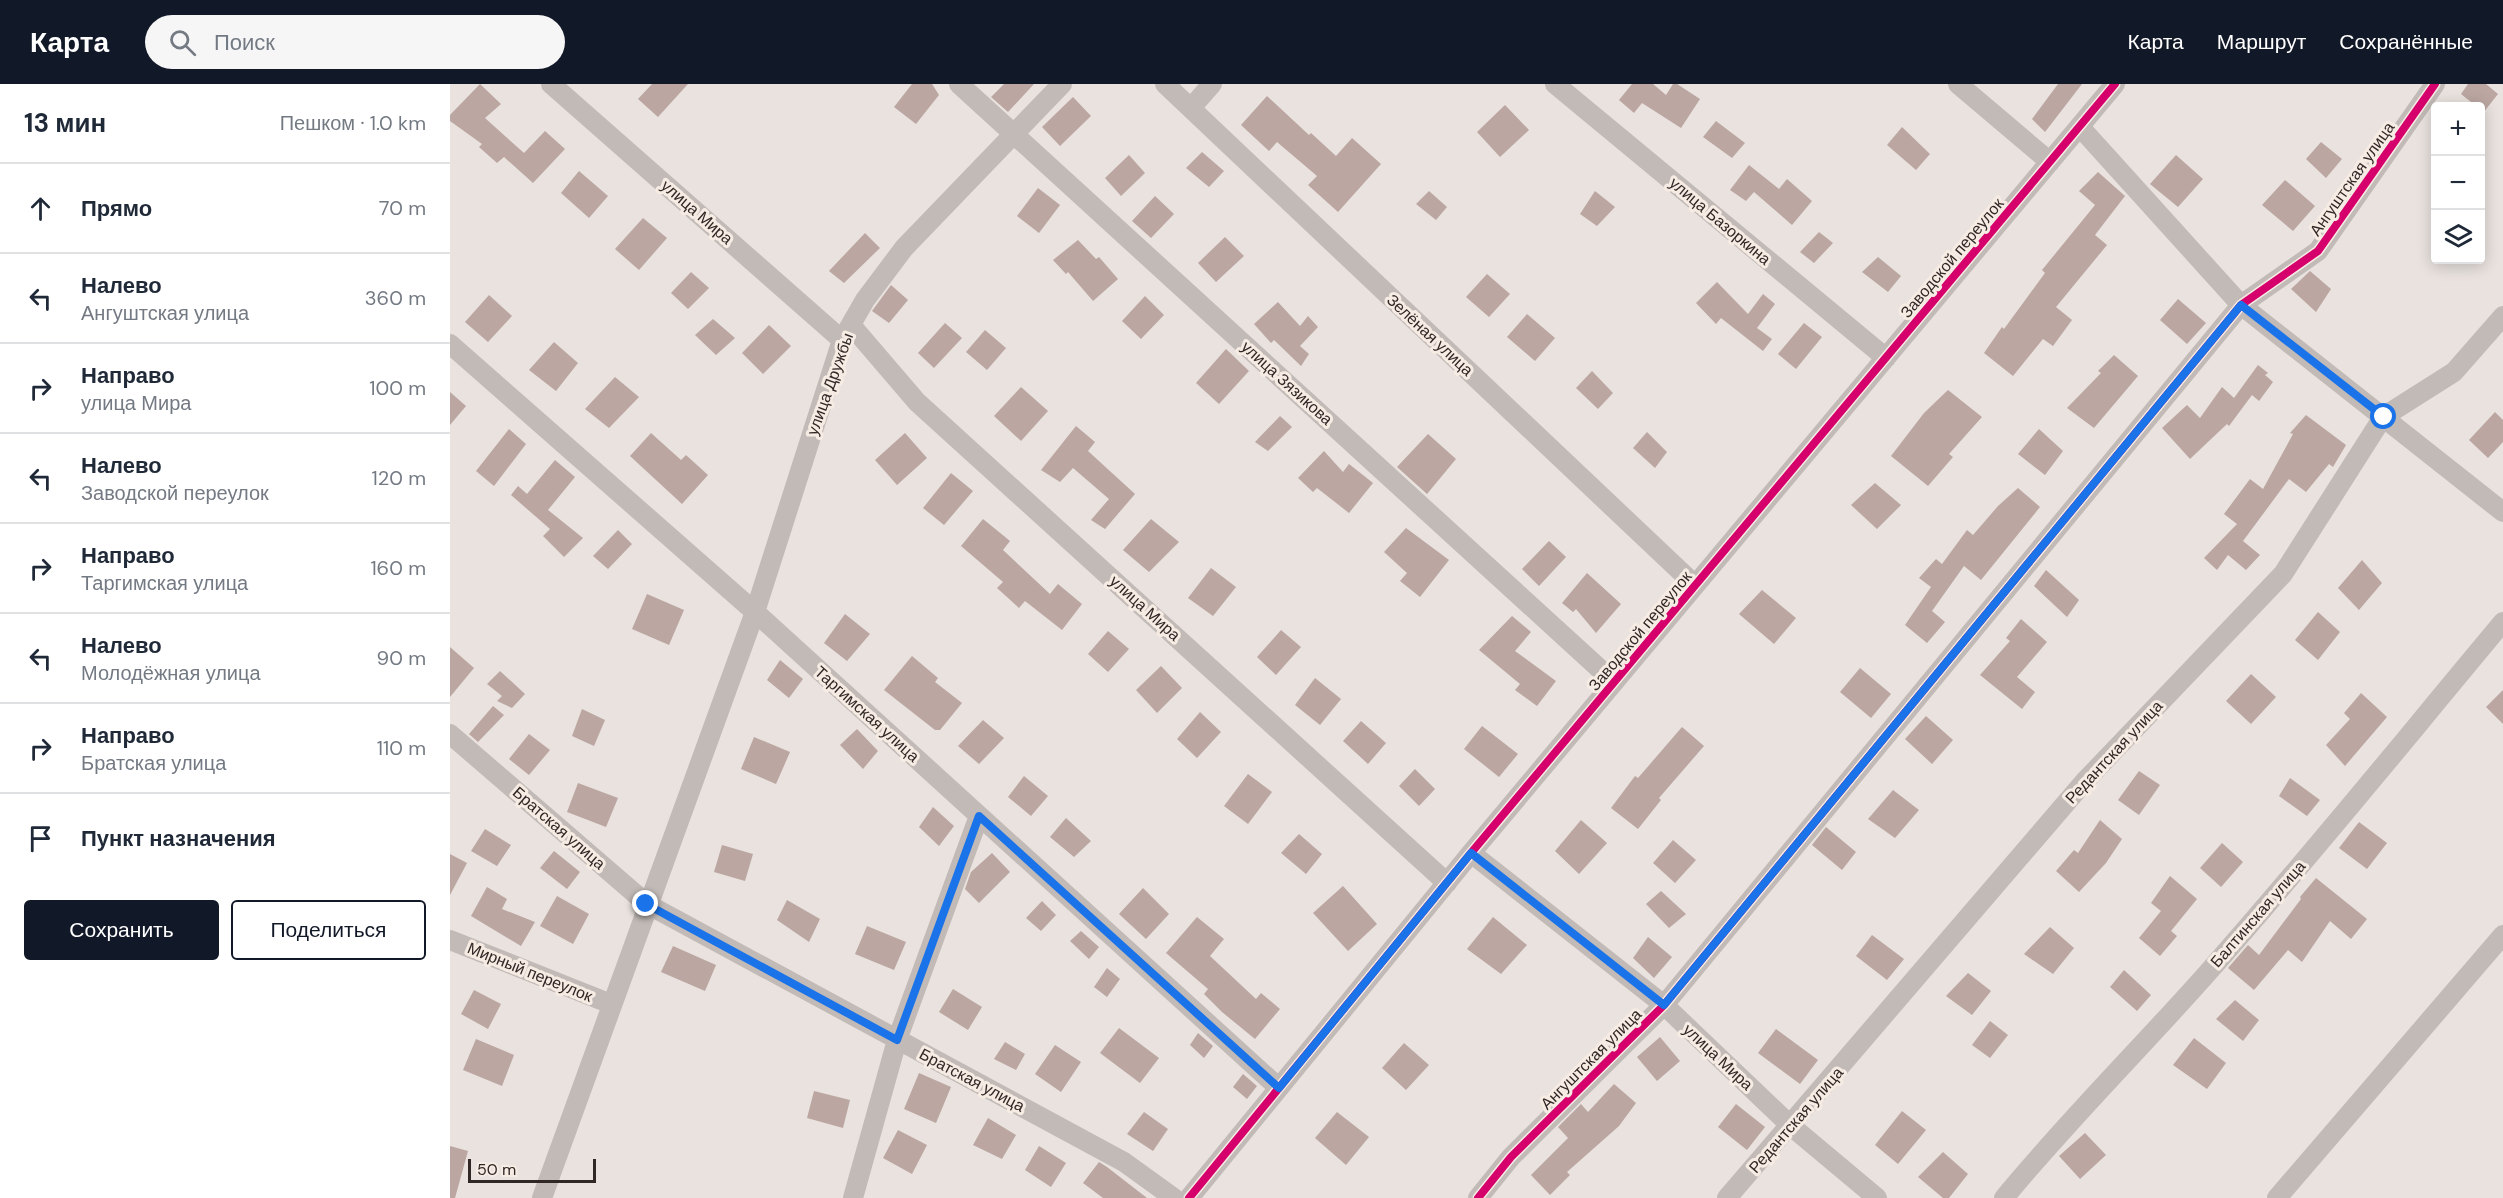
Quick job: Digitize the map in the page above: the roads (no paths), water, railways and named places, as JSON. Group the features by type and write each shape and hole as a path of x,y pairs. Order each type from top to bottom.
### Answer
{"street":[{"name":"улица Мира","path":"551,84 847,332 917,402 1447,883"},
{"name":"улица Зязикова","path":"959,84 1614,682"},
{"name":"улица Дружбы","path":"542,1198 646,904 755,612 847,332 866,300 904,248 1062,84"},
{"name":"Зелёная улица","path":"1165,84 1695,585"},
{"path":"1191,108 1212,84"},
{"name":"улица Базоркина","path":"1555,84 1886,358"},
{"path":"1958,84 2050,162"},
{"name":"Заводской переулок","path":"1189,1198 1471,853 2115,84"},
{"name":"Ангуштская улица","path":"1478,1198 1511,1157 1664,1005 2241,305 2318,251 2435,84"},
{"path":"2080,127 2241,305 2503,512"},
{"name":"Редантская улица","path":"1727,1198 2084,782 2283,574 2384,417 2454,372 2503,316"},
{"name":"Таргимская улица","path":"450,344 755,612 1279,1088"},
{"name":"Балтинская улица","path":"2004,1198 2032,1164 2211,970 2503,622"},
{"name":"Братская улица","path":"450,734 646,904 1124,1162 1174,1198"},
{"path":"854,1198 897,1040 979,816"},
{"name":"улица Мира","path":"1471,853 1664,1005 1791,1126 1877,1198"},
{"path":"2277,1198 2503,935"},
{"name":"Мирный переулок","path":"450,940 611,1004"}]}
